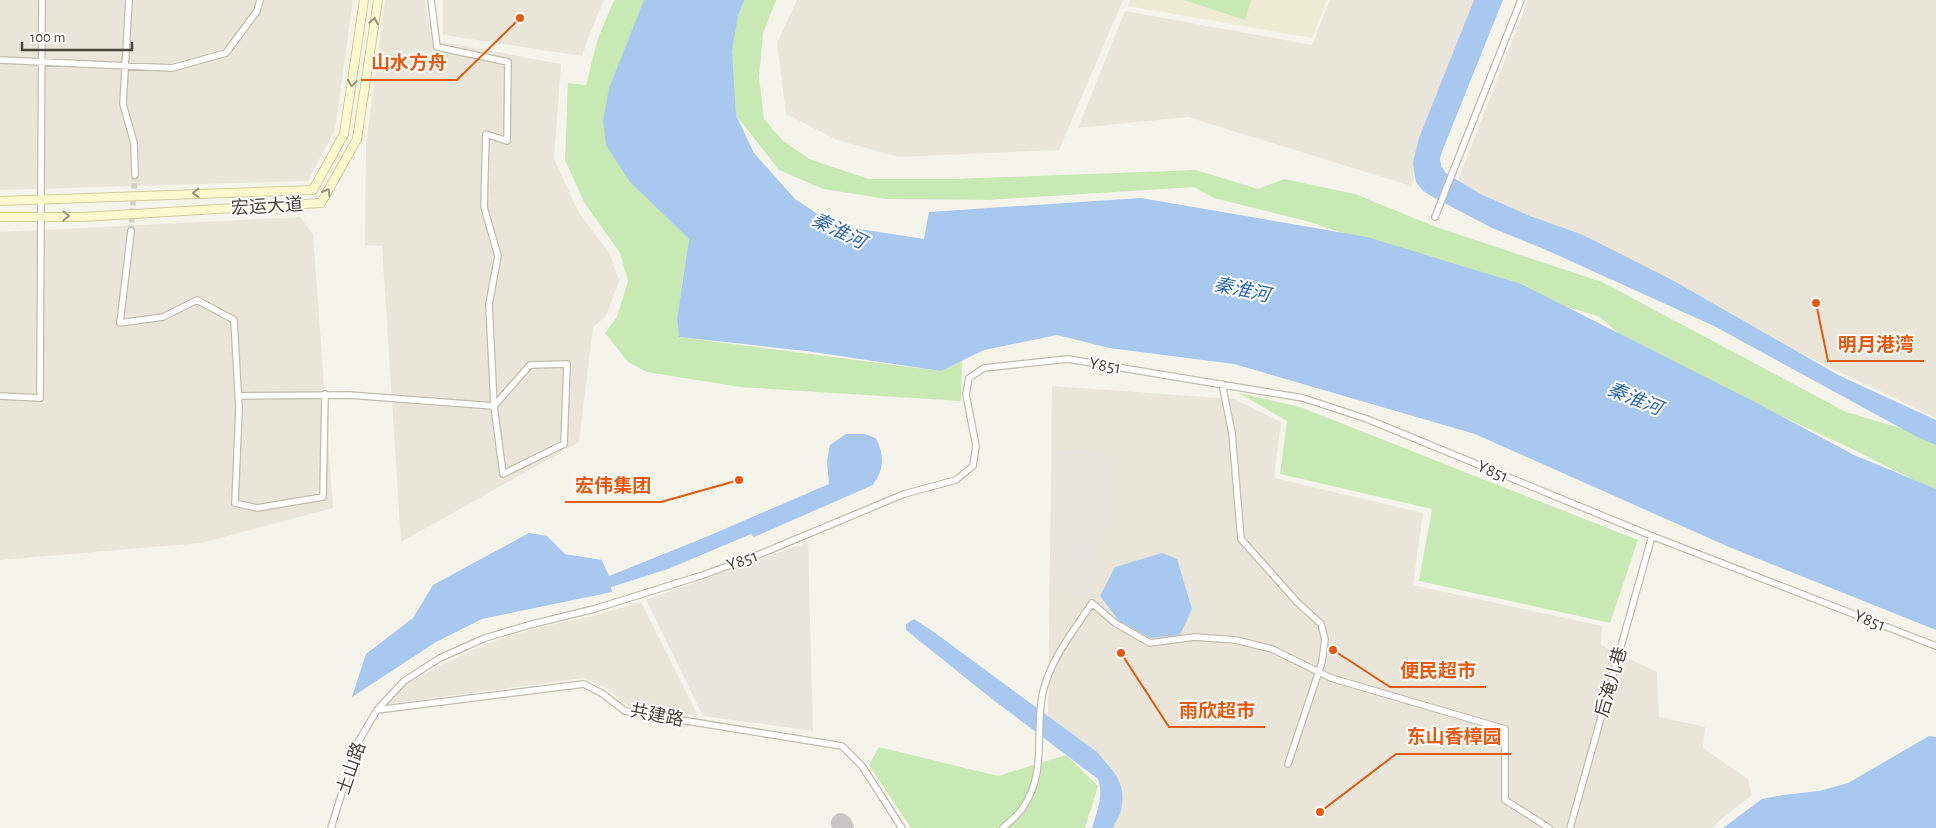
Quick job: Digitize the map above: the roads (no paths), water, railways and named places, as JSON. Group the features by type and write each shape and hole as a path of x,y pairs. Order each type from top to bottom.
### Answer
{"main road":[{"name":"宏运大道","path":"0,201 313,190 344,134 364,0"},
{"name":"宏运大道","path":"0,217 82,217 321,203 357,139 378,0"}],"street":[{"path":"0,396 40,398 42,0"},
{"path":"129,0 122,104 134,143 135,175"},
{"path":"0,60 172,68 226,53 258,12 260,0"},
{"path":"432,0 437,47 508,62 507,141 486,134 484,207 498,256 489,304 494,406 503,474 564,444 567,364 530,366 494,406"},
{"path":"1436,216 1521,0"},
{"path":"131,231 120,323 163,317 197,300 234,320 238,396 236,503 257,508 323,498 325,394"},
{"name":"Y851","path":"377,710 404,681 440,658 485,638 529,625 594,610 703,575 758,555 904,494 956,480 973,466 976,446 966,394 969,378 984,368 1068,359 1302,398 1367,419 1652,536 1936,646"},
{"path":"1222,384 1232,433 1240,539 1297,602 1321,624 1325,639 1322,662 1288,764"},
{"path":"238,396 325,394 494,406"},
{"name":"后淹儿巷","path":"1570,828 1652,536"},
{"path":"1003,828 1022,809 1031,791 1039,767 1042,698 1048,677 1062,648 1092,603 1115,623 1150,642 1194,637 1236,640 1272,649 1331,678 1505,729 1505,800 1548,828"},
{"name":"共建路","path":"377,710 584,684 603,694 625,711 842,746 862,766 902,828"},
{"name":"土山路","path":"331,828 357,744 377,710"}],"water":[{"name":"秦淮河","path":"644,0 744,0 738,16 732,51 736,115 754,153 795,199 834,225 924,239 929,212 1141,198 1367,237 1521,284 1755,402 1854,455 1936,489 1936,630 1729,547 1475,434 1234,364 1109,348 1057,335 984,350 941,371 806,351 679,337 677,319 689,239 630,182 606,145 603,121 609,88"},
{"path":"1474,0 1503,0 1440,158 1441,166 1446,173 1480,194 1530,216 1583,235 1674,281 1840,376 1936,420 1936,445 1919,438 1714,326 1544,249 1492,228 1422,190 1416,182 1413,162 1419,138"},
{"path":"846,434 864,434 876,438 881,450 882,462 880,473 873,485 754,537 751,534 668,569 611,587 612,592 482,619 436,642 352,697 366,654 413,618 433,585 529,533 547,536 565,554 602,560 609,576 829,484 827,461 830,445"},
{"path":"1162,553 1177,559 1192,609 1180,635 1150,638 1119,621 1100,596 1115,567"},
{"path":"914,619 1097,752 1114,772 1121,785 1122,801 1120,812 1113,828 1092,828 1100,797 1098,779 992,699 906,630 906,624"},
{"path":"1929,736 1936,737 1936,828 1723,828 1762,799 1819,791 1848,783"}],"tunnel":[{"path":"131,231 135,175"}],"place":[{"name":"山水方舟","path":"520,18"},
{"name":"明月港湾","path":"1816,303"},
{"name":"宏伟集团","path":"739,480"},
{"name":"便民超市","path":"1333,650"},
{"name":"雨欣超市","path":"1121,653"},
{"name":"东山香樟园","path":"1320,812"}]}
